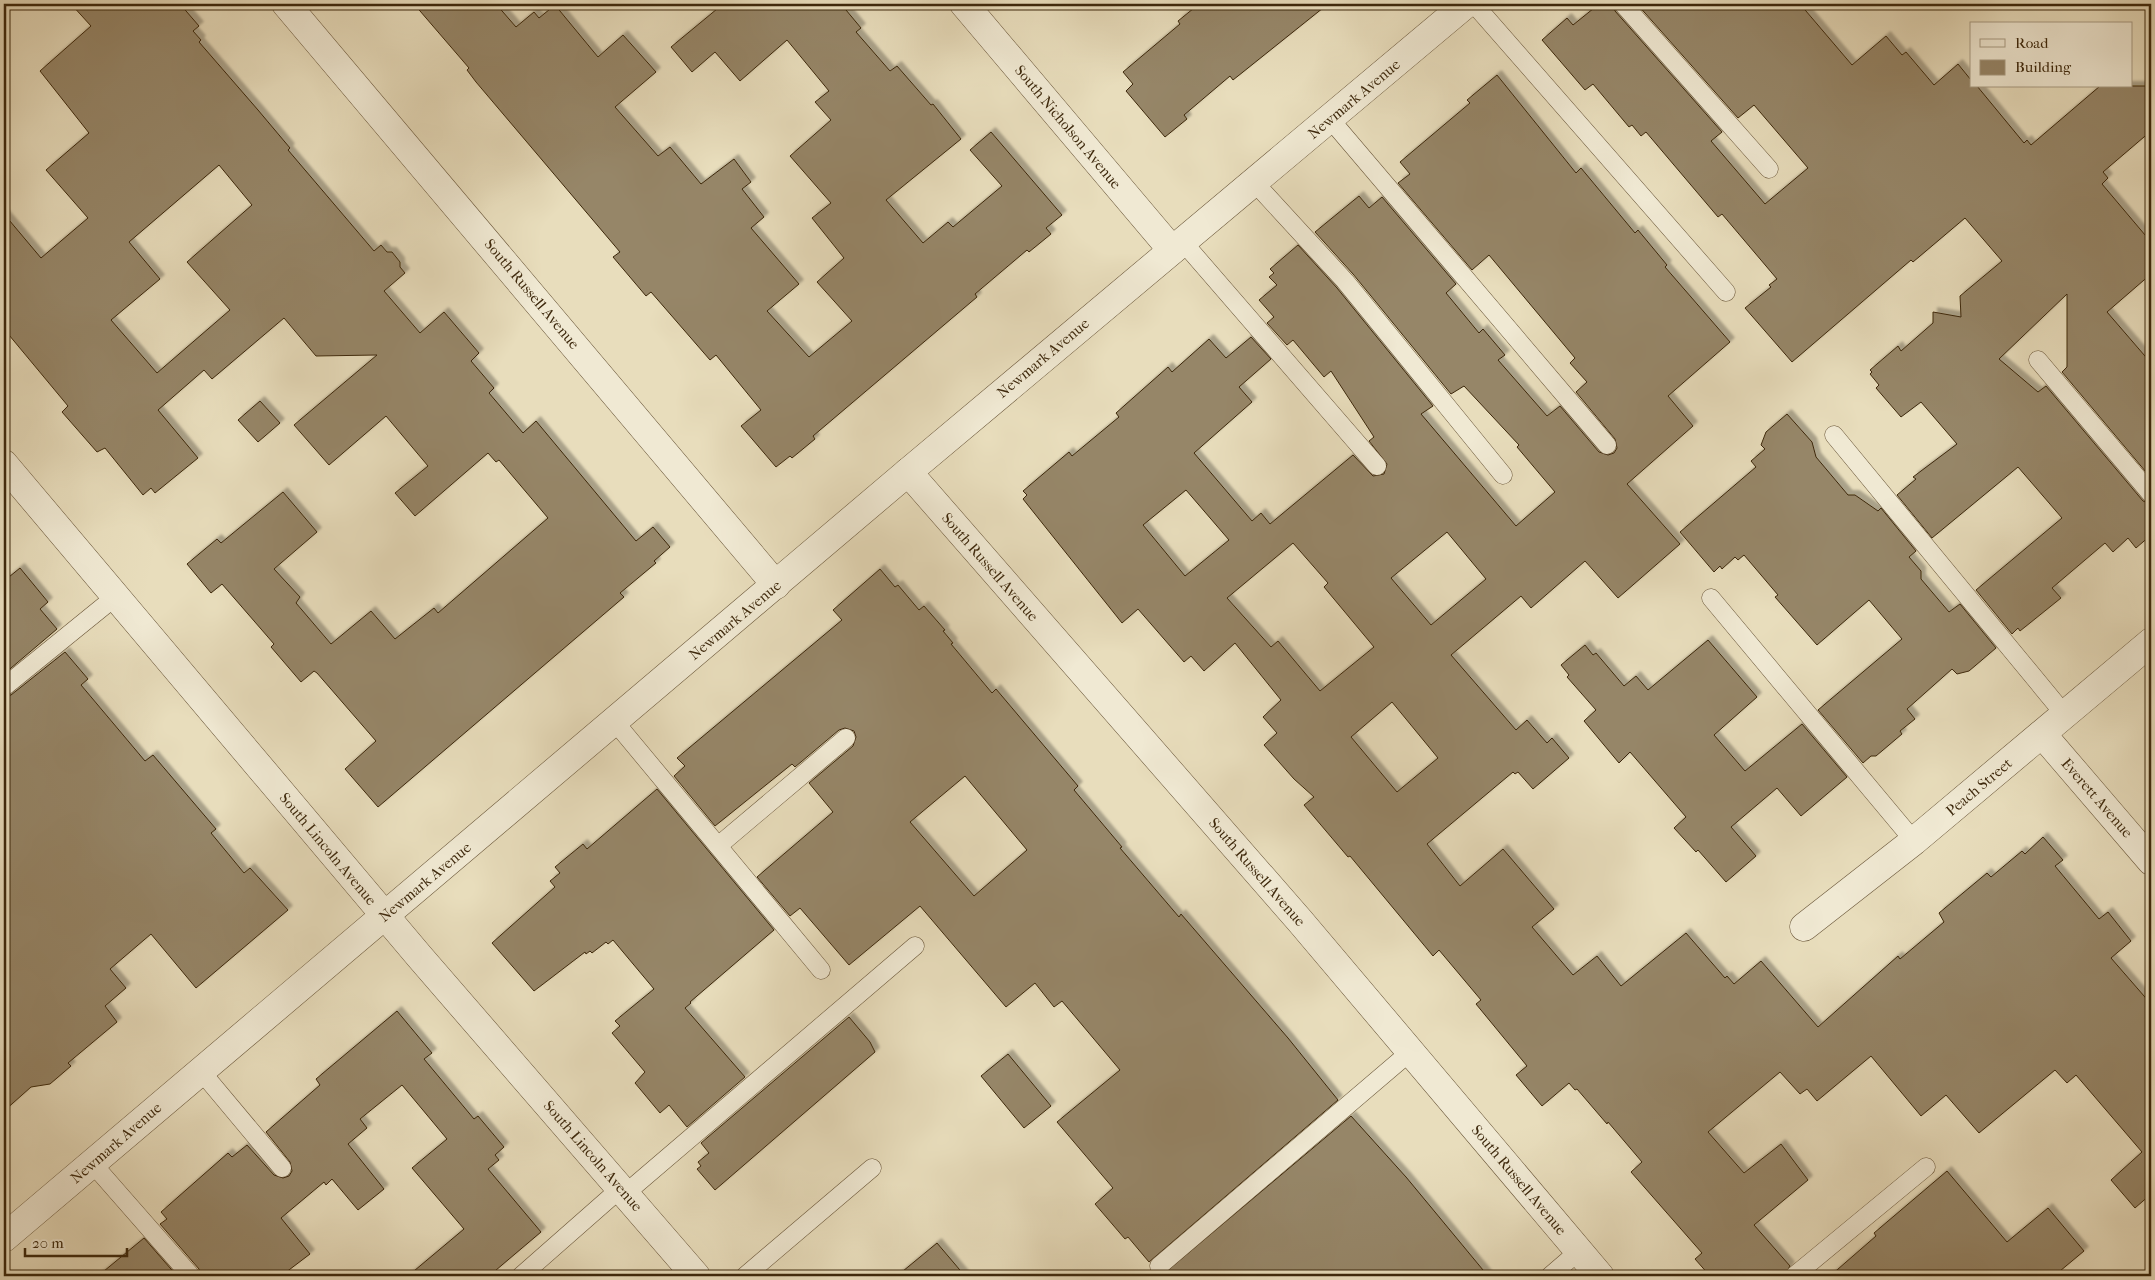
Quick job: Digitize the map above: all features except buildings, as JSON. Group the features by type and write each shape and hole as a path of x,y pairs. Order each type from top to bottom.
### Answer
{"street":[{"name":"South Russell Avenue","path":"286,4 776,585"},
{"name":"South Nicholson Avenue","path":"964,4 1177,246"},
{"name":"Newmark Avenue","path":"4,1238 908,472 1466,4"},
{"name":"South Lincoln Avenue","path":"4,464 385,916 624,1190 696,1276"},
{"name":"South Russell Avenue","path":"908,472 1300,921 1600,1276"},
{"name":"Peach Street","path":"1804,927 1914,841 2151,642"},
{"name":"Everett Avenue","path":"2042,734 2151,861"}],"lane":[{"path":"1474,4 1726,292"},
{"path":"1623,4 1769,169"},
{"path":"1330,119 1607,445"},
{"path":"1254,182 1345,281 1503,475"},
{"path":"1177,246 1377,466"},
{"path":"2038,360 2151,494"},
{"path":"1834,435 2065,715"},
{"path":"4,687 115,597"},
{"path":"1711,598 1914,841"},
{"path":"615,722 821,970"},
{"path":"718,846 846,738"},
{"path":"521,1276 915,946"},
{"path":"1158,1266 1410,1052"},
{"path":"200,1070 282,1168"},
{"path":"92,1163 191,1276"},
{"path":"1794,1276 1926,1167"},
{"path":"745,1276 872,1168"},
{"path":"1550,1276 1579,1252"}]}
